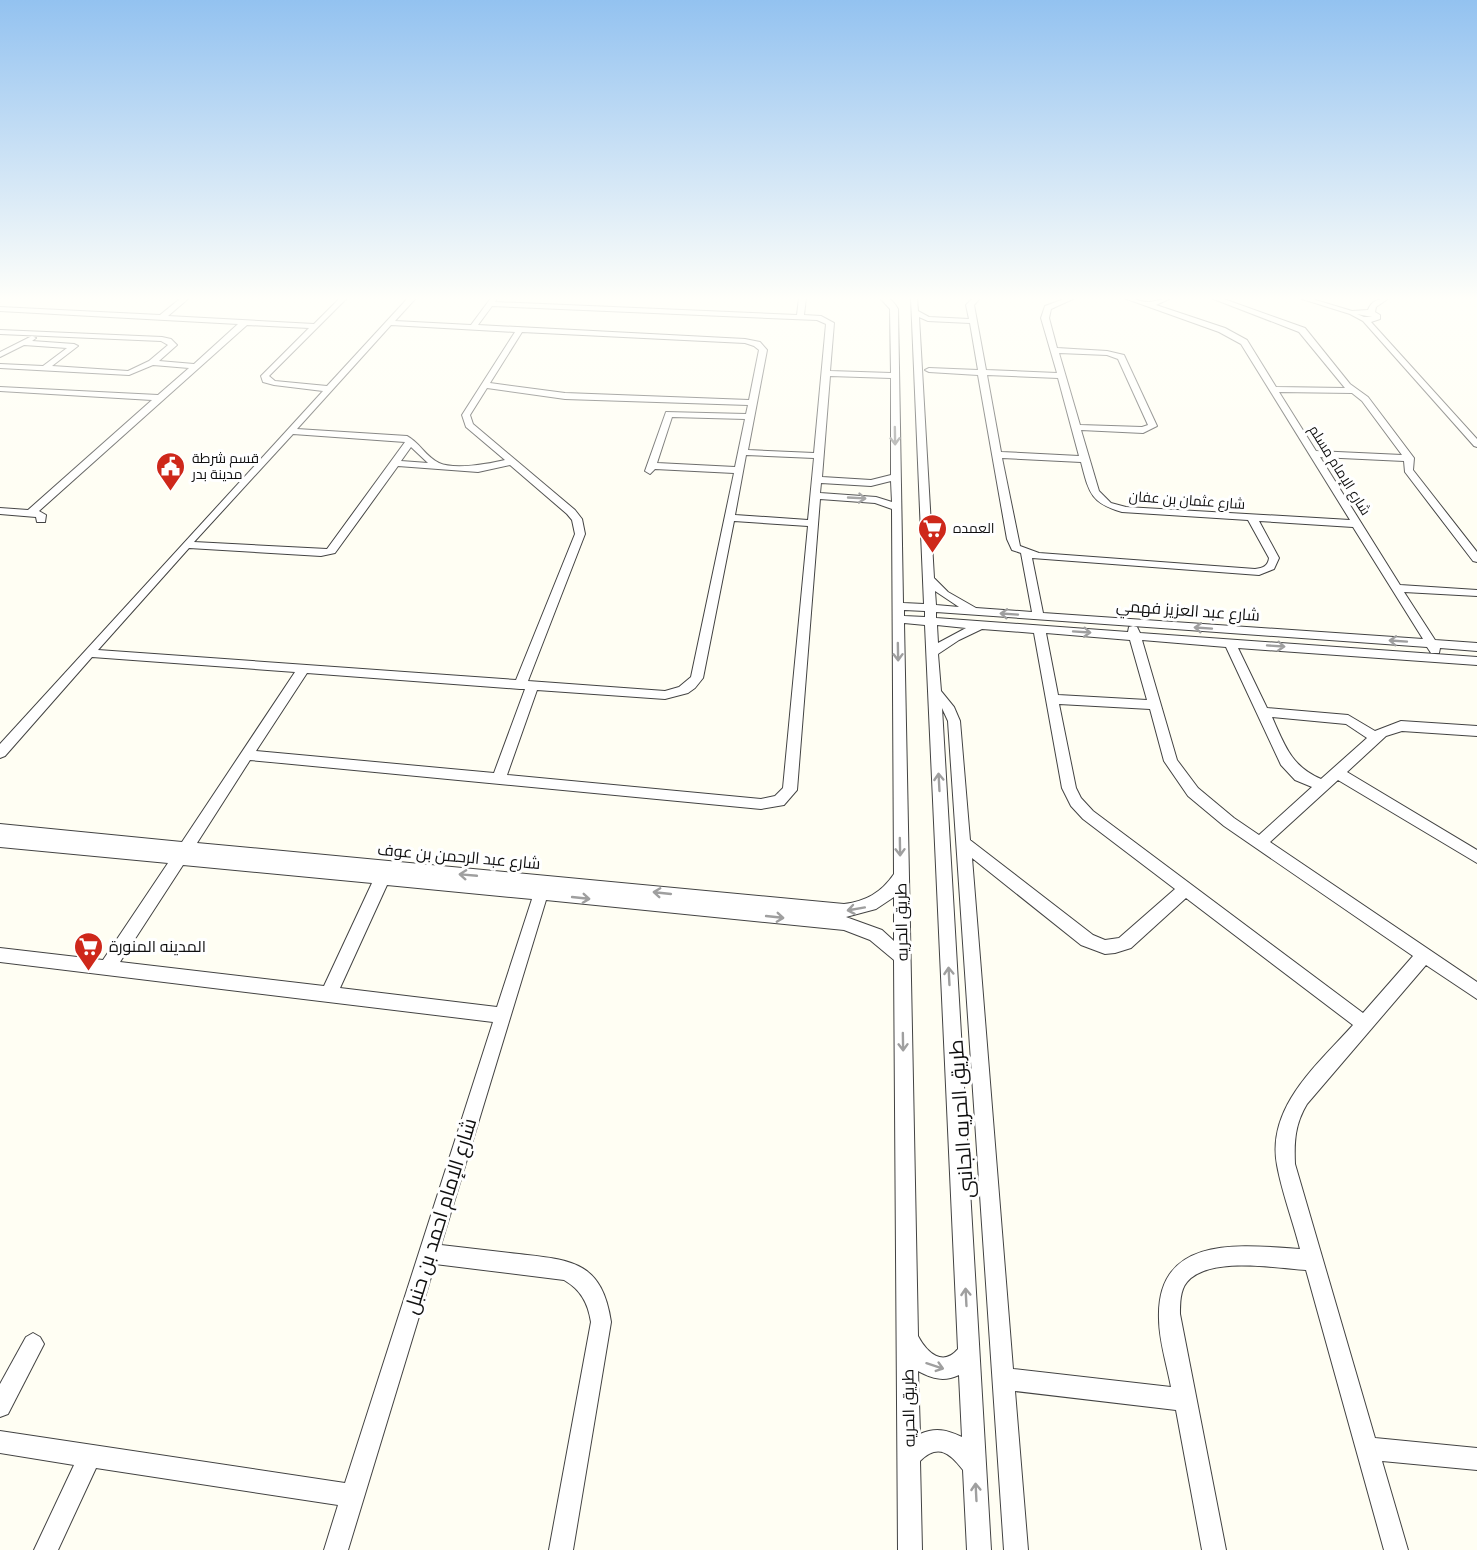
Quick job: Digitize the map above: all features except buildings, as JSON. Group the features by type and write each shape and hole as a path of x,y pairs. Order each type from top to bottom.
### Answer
{"street":[{"path":"75,370 129,373 135,370"},
{"path":"129,373 132,370"},
{"path":"31,513 190,370"},
{"path":"270,370 264,378 274,383 328,389"},
{"path":"0,753 345,370"},
{"path":"494,370 469,409 466,420 571,513 580,526 580,534 526,685 499,779"},
{"path":"89,653 676,694 693,685 697,678 759,370"},
{"name":"طريق الحريه","path":"894,370 910,1550"},
{"path":"914,370 933,652 980,1550"},
{"path":"938,370 1061,376"},
{"name":"شارع عثمان بن عفان","path":"1059,370 1097,496 1117,508 1358,524"},
{"path":"1076,427 1143,430 1153,426 1127,370"},
{"name":"شارع الإمام مسلم","path":"1261,370 1440,658"},
{"path":"1336,370 1354,391 1365,399 1409,458 1408,470 1477,559"},
{"path":"1413,370 1477,444"},
{"path":"1419,370 1477,432"},
{"path":"982,372 1013,543 1026,553 1037,556 1255,573 1269,569 1273,565 1274,558 1252,518"},
{"path":"247,755 762,804 771,803 785,796 792,784 826,373 894,376"},
{"path":"484,385 565,396 752,404"},
{"path":"0,389 159,398"},
{"path":"1273,389 1354,391"},
{"path":"0,400 15,390"},
{"path":"739,468 652,466 669,414 749,417"},
{"path":"1454,418 1465,418"},
{"path":"290,431 411,441 436,465"},
{"path":"186,545 327,553 333,549 411,441"},
{"path":"742,452 819,456"},
{"path":"1314,454 1409,458"},
{"path":"997,455 1085,459"},
{"path":"395,463 478,469 511,462"},
{"path":"818,480 871,483 896,477"},
{"path":"816,496 876,500 896,507"},
{"path":"0,511 42,515 41,520"},
{"path":"729,518 814,523"},
{"path":"1026,553 1069,788 1076,802 1088,814 1185,889 1364,1024"},
{"path":"928,578 951,599 980,612 981,626 955,637 933,652"},
{"path":"1398,588 1477,593"},
{"name":"شارع عبد العزيز فهمي","path":"897,613 930,615 980,612 1039,623"},
{"name":"شارع عبد العزيز فهمي","path":"930,615 981,626 1039,623 1477,647"},
{"path":"1133,629 1168,753 1180,777 1209,808 1477,991"},
{"name":"شارع عبد العزيز فهمي","path":"1133,629 1230,643 1477,660"},
{"path":"1230,643 1277,745 1292,769 1311,782 1323,786"},
{"path":"107,968 303,669"},
{"name":"طريق الحريه الجانبى","path":"934,692 947,705 954,721 1016,1550"},
{"path":"1052,699 1154,705"},
{"path":"1262,712 1348,720 1358,724 1376,738"},
{"path":"1260,843 1389,728 1401,726 1477,731"},
{"path":"1337,773 1477,857"},
{"name":"شارع عبد الرحمن بن عوف","path":"0,830 382,879 543,888 844,911 864,908 880,901 893,890 901,876"},
{"name":"شارع عبد الرحمن بن عوف","path":"0,841 182,853 543,888 844,923 876,934 902,957"},
{"path":"963,843 1087,940 1102,947 1118,947 1125,943 1185,889"},
{"path":"328,995 382,879"},
{"name":"شارع الإمام احمد بن حنبل","path":"336,1550 543,888"},
{"path":"1396,1550 1286,1164 1284,1137 1289,1115 1301,1098 1424,955"},
{"path":"0,956 503,1016"},
{"path":"429,1253 567,1270 581,1277 595,1297 601,1322 561,1550"},
{"path":"1214,1550 1169,1320 1171,1295 1180,1275 1196,1262 1216,1256 1314,1260"},
{"path":"907,1337 921,1359 931,1366 942,1369 954,1367 963,1362 969,1352"},
{"path":"0,1406 33,1344"},
{"path":"1003,1379 1185,1400"},
{"path":"909,1456 918,1446 929,1440 942,1440 954,1444 966,1454 975,1467"},
{"path":"0,1442 352,1496"},
{"path":"1367,1448 1477,1459"},
{"path":"46,1550 90,1456"}],"place":[{"name":"قسم شرطة مدينة بدر","path":"171,492"},
{"name":"العمده","path":"932,554"},
{"name":"المدينه المنورة","path":"88,972"}]}
